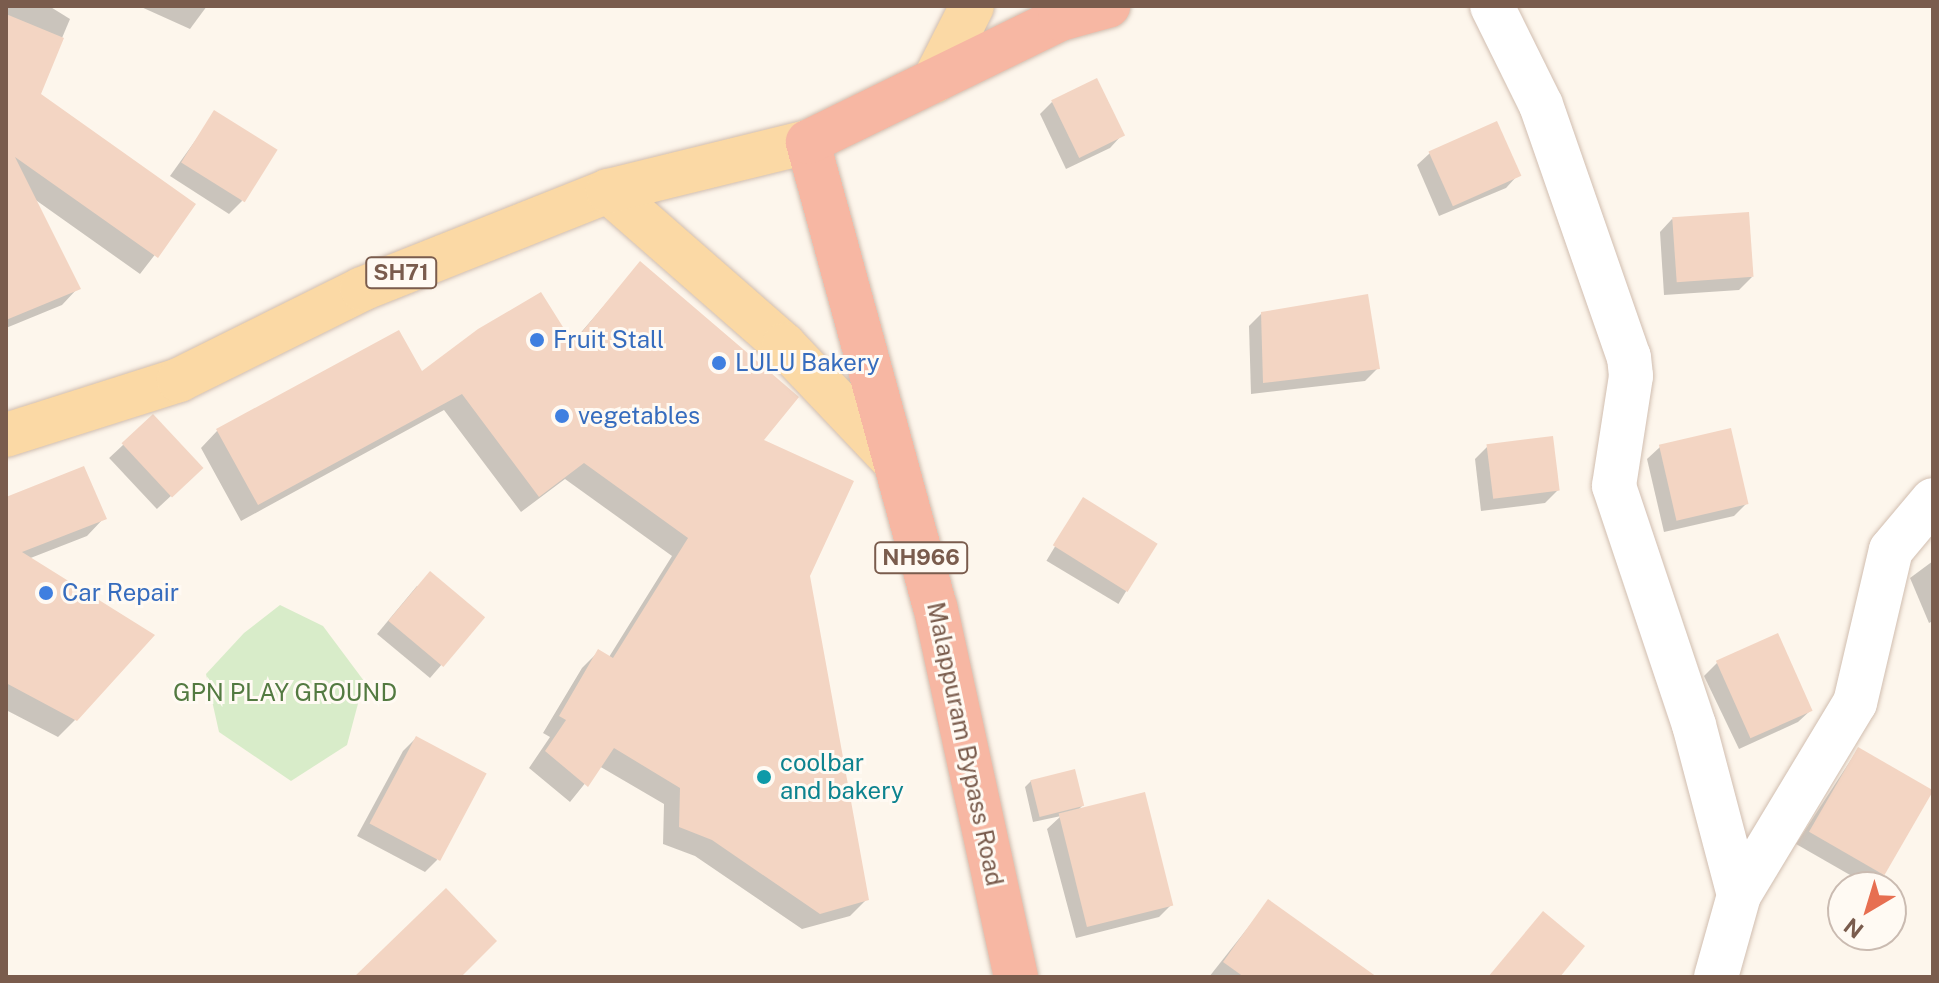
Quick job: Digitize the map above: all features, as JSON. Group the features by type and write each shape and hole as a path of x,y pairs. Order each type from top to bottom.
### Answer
{"highway":[{"path":"808,142 934,81 1060,12 1108,6"},
{"name":"Malappuram Bypass Road","path":"808,142 892,459 935,607 1016,977"}],"main road":[{"path":"934,81 972,6"},
{"name":"SH71","path":"6,435 179,380 362,289 608,191 808,142"},
{"path":"608,191 784,345 892,459"}],"street":[{"path":"1492,6 1541,105 1629,357 1631,376 1614,486 1694,725 1739,895"},
{"path":"1716,977 1739,895 1855,703 1891,550 1933,500"}],"green space":[{"name":"GPN PLAY GROUND","path":"280,605 323,626 364,681 347,745 291,781 219,732 206,674 244,633"}],"building":[{"path":"6,14 64,38 41,94 196,204 158,258 15,157 81,289 6,320"},
{"path":"1097,78 1125,136 1079,158 1051,100"},
{"path":"214,110 278,150 245,202 181,163"},
{"path":"1497,121 1521,176 1453,206 1428,152"},
{"path":"1749,212 1754,277 1677,282 1672,217"},
{"path":"640,261 799,397 764,440 854,481 810,576 869,900 820,914 712,840 679,827 680,788 614,748 588,787 545,751 566,720 559,716 598,649 613,658 688,538 584,463 539,497 462,394 258,505 216,429 399,330 422,371 478,329 541,292 573,343"},
{"path":"1368,294 1380,369 1263,383 1261,312"},
{"path":"153,414 203,468 172,497 122,443"},
{"path":"1731,428 1749,504 1676,521 1659,445"},
{"path":"1553,436 1560,491 1493,499 1486,444"},
{"name":"Car Repair","path":"84,466 107,519 22,552 155,635 77,721 6,683 6,497"},
{"path":"1083,497 1158,544 1127,592 1053,545"},
{"path":"430,571 485,617 443,667 388,621"},
{"path":"1778,633 1813,711 1750,738 1716,661"},
{"path":"416,736 487,774 440,861 370,823"},
{"path":"1858,747 1933,790 1887,871 1877,871 1809,832"},
{"path":"1075,769 1084,806 1040,817 1030,780"},
{"path":"1145,792 1173,906 1087,927 1059,814"},
{"path":"446,888 497,941 461,977 354,977"},
{"path":"1268,899 1377,977 1244,977 1223,962"},
{"path":"1543,911 1585,946 1560,977 1488,977"}],"place":[{"name":"Fruit Stall","path":"537,340"},
{"name":"LULU Bakery","path":"719,363"},
{"name":"vegetables","path":"562,416"},
{"name":"Car Repair","path":"46,593"},
{"name":"coolbar and bakery","path":"764,777"}]}
